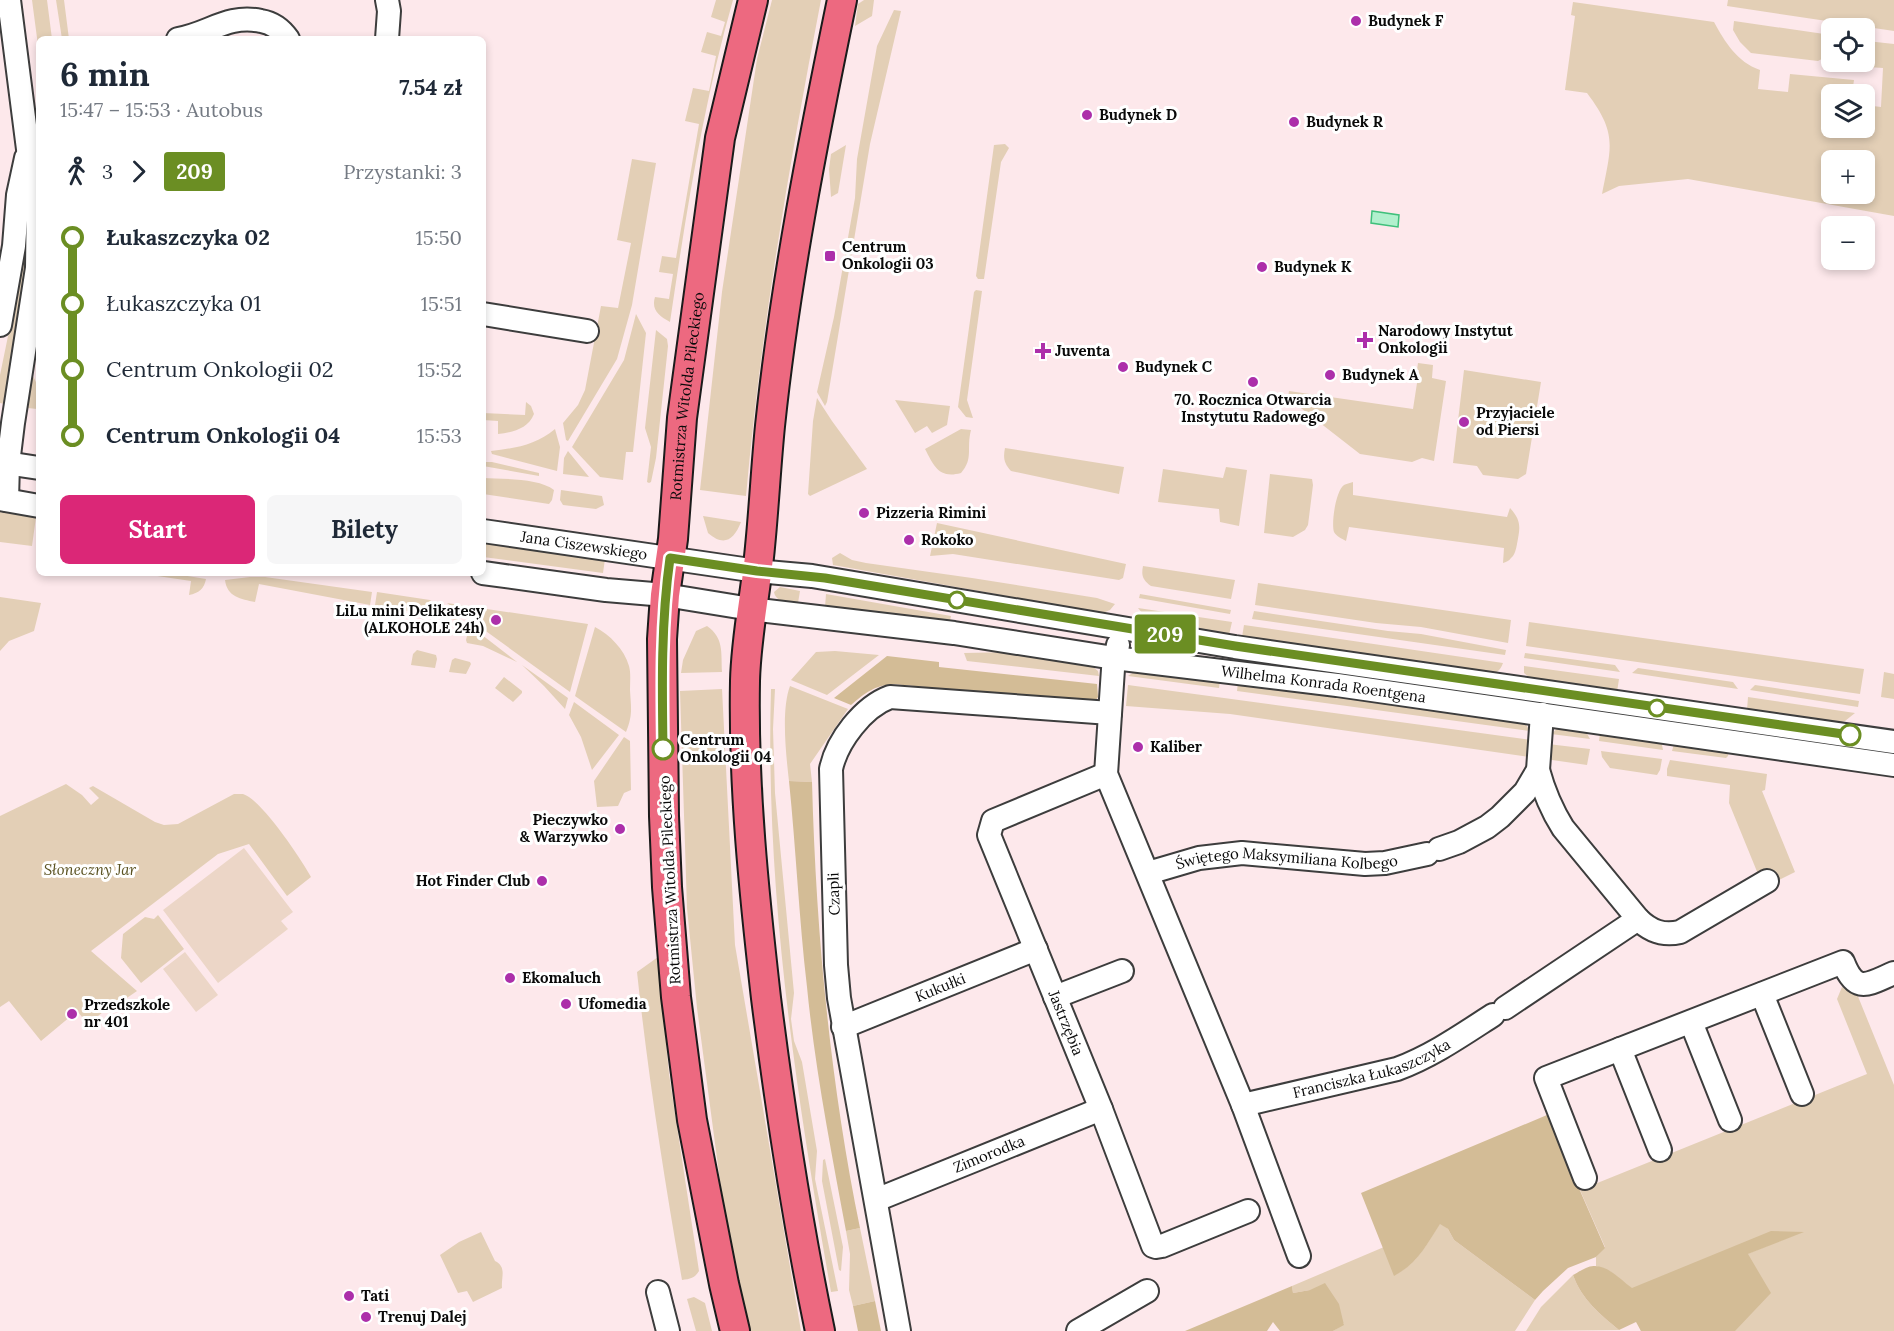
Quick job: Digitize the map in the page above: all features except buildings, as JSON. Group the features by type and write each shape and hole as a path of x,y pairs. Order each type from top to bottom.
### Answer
{"main road":[{"name":"Rotmistrza Witolda Pileckiego","path":"735,1331 692,1120 676,997 667,886 662,683 665,595 683,407 720,138 753,0"},
{"path":"820,1331 799,1223 775,1069 752,872 745,681 781,339 820,106 842,0"}],"street":[{"path":"9,0 28,149 36,186"},
{"path":"387,0 389,11 387,36"},
{"path":"192,36 230,20 247,19 273,24 286,36"},
{"path":"0,325 14,246 18,195 28,149"},
{"path":"36,274 4,463 3,499 36,505"},
{"path":"486,314 587,331"},
{"path":"4,463 36,468"},
{"name":"Jana Ciszewskiego","path":"486,531 757,571"},
{"name":"Wilhelma Konrada Roentgena","path":"757,571 832,579 1245,648 1894,742"},
{"path":"486,573 606,590 665,595 751,609"},
{"name":"Wilhelma Konrada Roentgena","path":"751,609 954,633 1114,658 1337,685 1894,765"},
{"path":"1123,627 1114,658 1106,774 1243,1105 1299,1256"},
{"name":"Czapli","path":"899,1331 843,1027 836,965 831,769 833,758 839,746 864,713 890,697 1110,713"},
{"name":"Świętego Maksymiliana Kolbego","path":"1542,714 1538,770 1544,794 1552,812 1638,919"},
{"name":"Świętego Maksymiliana Kolbego","path":"1148,873 1199,858 1242,853 1365,864 1406,859 1433,852 1472,836 1500,817 1525,792 1538,770"},
{"name":"Jastrzębia","path":"1106,774 993,821 989,835 1101,1109 1153,1246 1162,1246 1248,1211"},
{"path":"1638,919 1658,933 1680,932 1767,881"},
{"name":"Franciszka Łukaszczyka","path":"1243,1105 1410,1064 1441,1049 1638,919"},
{"name":"Kukułki","path":"843,1027 1036,949"},
{"path":"1585,1178 1546,1078 1843,962 1850,977 1859,983 1869,984 1894,973"},
{"path":"1055,997 1122,970"},
{"path":"1762,994 1802,1094"},
{"path":"1691,1022 1730,1120"},
{"path":"1620,1049 1660,1150"},
{"name":"Zimorodka","path":"876,1200 1101,1109"},
{"path":"1078,1331 1147,1291"},
{"path":"658,1292 668,1331"}],"green space":[{"path":"32,0 47,0 52,36 37,36"},
{"path":"56,0 64,0 69,36 62,36"},
{"path":"716,0 733,0 704,120 670,322 657,312 654,302 655,297 669,299 673,274 659,272 662,256 676,258 699,124 685,121 693,88 709,91 716,56 701,52 707,32 721,36 725,22 711,17"},
{"path":"772,0 821,0 777,247 746,496 700,490 722,292 757,59"},
{"path":"864,0 874,0 872,16 855,26 858,4"},
{"path":"1728,0 1894,0 1894,31 1875,28 1875,18 1821,18 1821,20 1727,6"},
{"path":"1573,2 1714,22 1738,57 1760,70 1758,89 1788,92 1790,74 1854,80 1853,84 1821,84 1821,138 1875,138 1875,106 1881,107 1883,68 1875,67 1875,42 1894,44 1894,216 1827,204 1875,204 1875,150 1821,150 1821,203 1688,179 1619,186 1602,194 1610,141 1604,119 1587,93 1565,90 1575,16 1571,15"},
{"path":"894,10 901,11 870,144 825,406 817,392 834,317 855,198 857,159 877,46"},
{"path":"1734,21 1821,34 1821,59 1818,61 1751,53 1740,42 1733,30"},
{"path":"1005,144 1009,148 1001,162 984,279 978,279 976,276 994,145"},
{"path":"846,145 838,193 831,197 829,169 831,154"},
{"path":"632,159 656,163 632,305 617,359 568,441 563,423 578,405 585,390 601,306 618,308 631,243 617,240"},
{"path":"33,226 10,405 0,403 0,375 22,268 26,235"},
{"path":"976,290 982,291 967,400 973,418 966,417 958,407"},
{"path":"636,314 646,333 633,452 626,452 623,480 600,477 572,447 624,360"},
{"path":"656,330 667,339 668,346 656,458 649,483 647,482 651,447 645,428"},
{"path":"1418,363 1433,365 1432,378 1446,381 1434,461 1422,458 1412,462 1360,454 1288,398 1289,391 1413,409"},
{"path":"1464,370 1541,382 1526,474 1518,479 1483,475 1477,466 1453,463"},
{"path":"32,375 36,383 36,409 28,408"},
{"path":"817,398 867,469 810,496 808,494 813,421"},
{"path":"895,400 950,406 947,425 932,433 927,426 915,433"},
{"path":"526,402 531,406 534,414 528,423 519,429 498,434 498,421 486,420 486,413 525,415"},
{"path":"555,429 560,447 557,471 492,454 491,451 533,442"},
{"path":"961,429 971,430 969,458 965,468 961,473 942,473 925,449"},
{"path":"1005,448 1124,467 1119,494 1011,471 1005,460"},
{"path":"568,451 589,477 563,474 564,458"},
{"path":"486,462 539,473 539,476 486,467"},
{"path":"1226,467 1247,470 1239,526 1220,522 1219,509 1158,502 1163,469 1223,478"},
{"path":"1270,474 1312,479 1308,525 1305,530 1293,537 1264,533"},
{"path":"486,478 520,480 547,486 554,490 549,504 486,494"},
{"path":"1353,482 1353,495 1507,517 1510,508 1517,517 1519,525 1514,554 1503,563 1504,548 1349,527 1346,541 1334,532 1334,514 1341,488"},
{"path":"561,490 602,496 604,505 596,509 563,505 560,500"},
{"path":"0,512 36,517 32,546 0,542"},
{"path":"703,516 741,522 732,537 728,540 719,540 708,533"},
{"path":"937,523 1126,564 1123,578 1119,580 953,554 930,556"},
{"path":"486,542 605,559 603,573 486,557"},
{"path":"840,553 852,560 866,563 1097,598 1115,604 1103,613 833,565 832,558"},
{"path":"1143,566 1235,580 1231,599 1151,586 1143,578"},
{"path":"157,576 188,576 206,579 201,590 189,595 191,581"},
{"path":"265,577 372,592 370,605 259,584 255,602 232,594 226,586 225,580"},
{"path":"1258,583 1511,620 1508,643 1421,627 1376,623 1255,605"},
{"path":"780,587 800,591 798,603 777,598 774,592"},
{"path":"377,592 430,600 462,621 375,605"},
{"path":"826,594 951,616 950,621 825,607"},
{"path":"1140,594 1231,610 1230,614 1139,598"},
{"path":"0,597 41,603 34,631 9,641 0,651"},
{"path":"447,603 588,624 570,692"},
{"path":"1138,608 1232,622 1229,635 1147,619"},
{"path":"1254,611 1421,634 1506,650 1505,655 1252,619"},
{"path":"1529,622 1864,669 1860,694 1526,646"},
{"path":"1244,625 1503,663 1498,671 1488,674 1242,637"},
{"path":"707,626 719,641 722,672 681,673 683,660 696,631"},
{"path":"595,627 616,643 629,666 631,711 626,732 575,696"},
{"path":"469,628 473,628 517,662 483,646 467,643"},
{"path":"417,650 436,655 435,668 411,665 413,654"},
{"path":"835,651 879,655 827,695 791,680 816,652"},
{"path":"1014,652 1092,666 1098,671 1099,676 967,661 964,653"},
{"path":"1525,653 1615,665 1620,672 1524,658"},
{"path":"455,658 470,662 466,674 449,672 452,660"},
{"path":"522,665 568,698 565,709 544,686"},
{"path":"1524,666 1619,679 1617,692 1531,679 1524,673"},
{"path":"1638,668 1733,682 1738,689 1632,673"},
{"path":"1134,672 1220,680 1219,688 1128,676"},
{"path":"1884,672 1894,674 1894,699 1881,697"},
{"path":"504,677 522,691 513,702 495,688"},
{"path":"1238,682 1525,723 1530,731 1237,691"},
{"path":"1128,685 1532,740 1530,757 1230,714 1126,706"},
{"path":"1755,685 1859,701 1858,707 1750,690"},
{"path":"790,686 848,709 810,764 812,782 789,781 785,720"},
{"path":"722,689 735,945 801,1331 749,1331 724,1211 697,1008 687,908 680,691"},
{"path":"771,689 775,689 773,729 775,793 794,993 791,1019 794,1041 802,1062 817,1151 815,1179 838,1291 831,1292 795,1067 778,916 770,765"},
{"path":"1748,697 1855,713 1845,721 1836,723 1747,710"},
{"path":"574,702 619,735 592,770 581,737 569,715"},
{"path":"1558,728 1585,730 1590,739 1551,734"},
{"path":"1600,733 1661,740 1663,750 1599,741"},
{"path":"624,737 630,741 631,790 624,793 618,806 597,807 594,781"},
{"path":"1548,744 1590,749 1587,765 1545,759"},
{"path":"1674,744 1729,750 1726,758 1672,751"},
{"path":"1601,751 1662,759 1660,770 1657,775 1610,768 1602,757"},
{"path":"1670,760 1767,774 1765,790 1762,791 1795,872 1775,882 1758,874 1729,803 1730,785 1667,776"},
{"name":"Słoneczny Jar","path":"66,784 82,795 91,805 99,798 89,788 93,786 164,825 178,824 234,794 243,794 251,798 270,818 311,877 287,896 249,844 218,854 91,951 137,991 121,1002 118,1000 88,1024 77,1011 41,1041 9,1001 0,1007 0,816"},
{"path":"158,915 184,949 141,983 121,958 123,934 145,917 154,919"},
{"path":"658,957 669,1074 699,1271 692,1278 682,1280 657,1126 637,972"},
{"path":"1842,987 1857,994 1894,1085 1894,1331 1641,1331 1628,1302 1802,1232 1632,1289 1611,1272 1596,1266 1596,1257 1605,1247 1580,1190 1867,1074 1837,999"},
{"path":"825,1159 843,1247 841,1271 822,1181 823,1160"},
{"path":"1440,1223 1448,1229 1454,1240 1535,1300 1515,1331 1333,1331 1344,1324 1310,1290 1293,1293 1292,1286 1384,1247 1395,1275 1416,1259"},
{"path":"860,1228 875,1301 853,1306 849,1290 850,1254 846,1231"},
{"path":"481,1232 495,1261 501,1266 502,1288 473,1302 467,1291 458,1293 440,1255 459,1242"},
{"path":"1573,1275 1586,1299 1619,1330 1526,1331 1541,1307"},
{"path":"694,1297 705,1303 712,1331 696,1331 687,1299"}],"shaded area":[{"path":"1372,211 1399,215 1398,227 1371,223"},
{"path":"887,656 939,662 939,667 1097,684 1098,697 1094,703 893,684 870,690 851,705 834,698"},
{"path":"789,781 812,782 817,894 826,1007 840,1118 860,1228 846,1231 810,1018"},
{"path":"244,848 293,912 281,921 288,929 218,983 163,910"},
{"path":"185,952 218,995 196,1012 163,969"},
{"path":"1547,1115 1605,1248 1596,1257 1568,1268 1535,1300 1454,1240 1448,1229 1440,1224 1415,1260 1394,1276 1361,1193"},
{"path":"1771,1231 1804,1232 1748,1254 1771,1293 1735,1331 1641,1331 1636,1322 1619,1330 1586,1299 1573,1275 1589,1267 1600,1267 1610,1271 1632,1288"},
{"path":"1325,1283 1339,1304 1344,1325 1333,1331 1280,1331 1273,1322 1267,1331 1185,1331 1292,1286 1293,1293 1310,1290"},
{"path":"875,1301 881,1331 858,1331 853,1306"}],"bus line":[{"name":"209","path":"663,749 662,639 670,558 757,571 812,576 1235,646 1850,735"}],"place":[{"name":"Budynek F","path":"1356,21"},
{"name":"Budynek D","path":"1087,115"},
{"name":"Budynek R","path":"1294,122"},
{"name":"Centrum Onkologii 03","path":"830,256"},
{"name":"Budynek K","path":"1262,267"},
{"name":"Narodowy Instytut Onkologii","path":"1365,340"},
{"name":"Juventa","path":"1043,351"},
{"name":"Budynek C","path":"1123,367"},
{"name":"Budynek A","path":"1330,375"},
{"name":"70. Rocznica Otwarcia Instytutu Radowego","path":"1253,382"},
{"name":"Przyjaciele od Piersi","path":"1464,422"},
{"name":"Pizzeria Rimini","path":"864,513"},
{"name":"Rokoko","path":"909,540"},
{"name":"LiLu mini Delikatesy (ALKOHOLE 24h)","path":"496,620"},
{"name":"Kaliber","path":"1138,747"},
{"name":"Centrum Onkologii 04","path":"663,749"},
{"name":"Pieczywko & Warzywko","path":"620,829"},
{"name":"Hot Finder Club","path":"542,881"},
{"name":"Ekomaluch","path":"510,978"},
{"name":"Ufomedia","path":"566,1004"},
{"name":"Przedszkole nr 401","path":"72,1014"},
{"name":"Tati","path":"349,1296"},
{"name":"Trenuj Dalej","path":"366,1317"}]}
